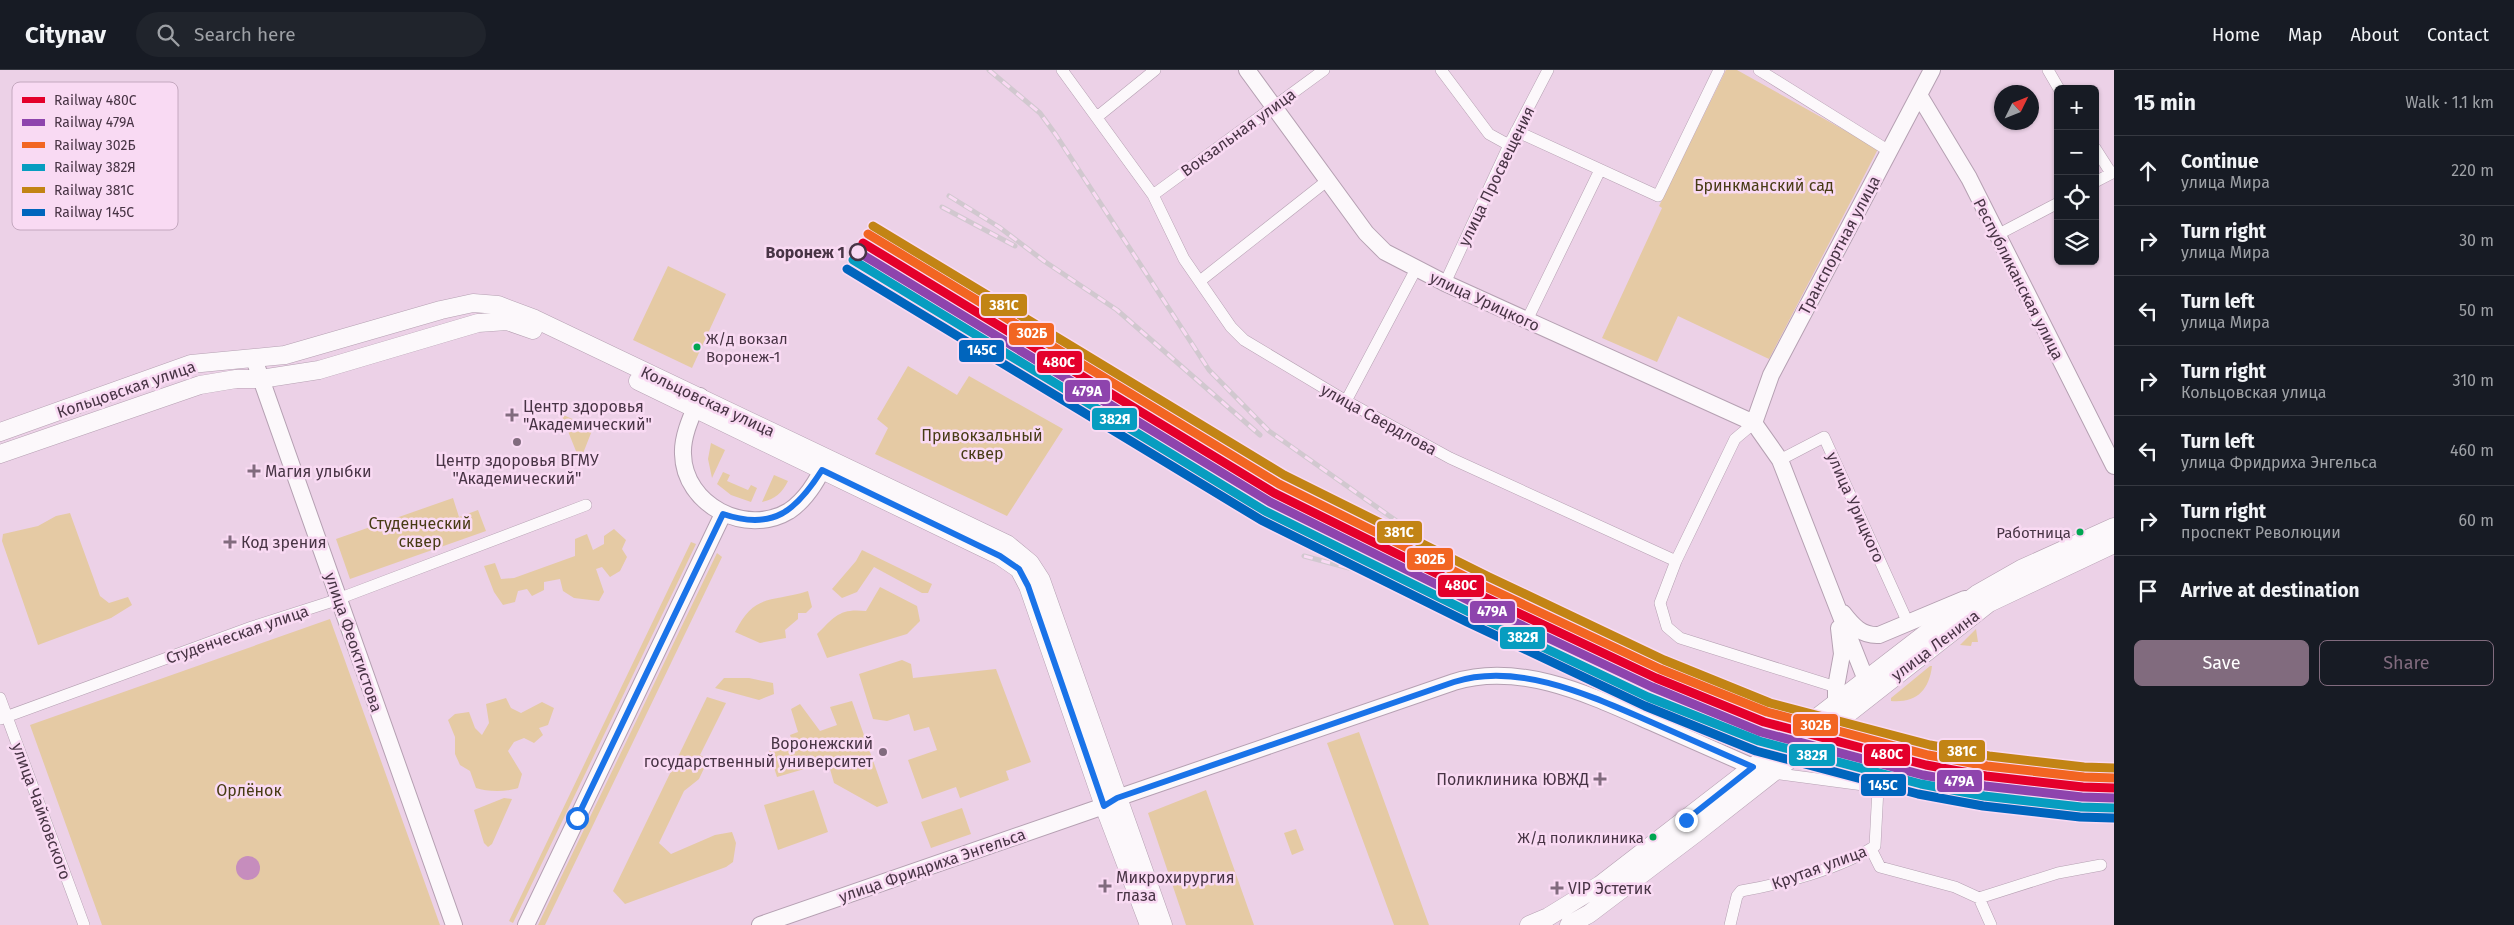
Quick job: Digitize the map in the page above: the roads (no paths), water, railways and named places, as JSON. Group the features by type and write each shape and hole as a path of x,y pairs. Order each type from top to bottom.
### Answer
{"main road":[{"name":"Кольцовская улица","path":"0,432 191,364 254,359 310,349 449,308 473,303 498,305 535,319 825,464 1007,544 1030,563 1041,580 1149,925"},
{"name":"Кольцовская улица","path":"0,454 200,384 236,379 261,379 319,370 478,323 507,321 698,402"},
{"name":"улица Ленина","path":"1569,925 1589,914 1855,708 1871,685 1978,594 2021,569 2114,527"},
{"name":"улица Ленина","path":"1529,925 1548,917 1600,885 1773,752 1836,695 1871,685 1989,604 2114,544"},
{"name":"Кольцовская улица","path":"1110,802 1163,925"}],"street":[{"name":"улица Свердлова","path":"1062,70 1153,195 1184,259 1231,326 1244,340 1450,458 1676,561"},
{"path":"1097,117 1155,70"},
{"name":"улица Урицкого","path":"1247,70 1366,233 1385,252 1444,283 1754,423"},
{"name":"Вокзальная улица","path":"1153,195 1272,106 1324,70"},
{"path":"1441,70 1489,134 1509,145"},
{"name":"улица Просвещения","path":"1444,283 1509,145 1548,70"},
{"path":"1516,132 1658,196 1719,70"},
{"path":"1759,70 1889,151"},
{"name":"Транспортная улица","path":"1754,423 1771,375 1932,70"},
{"path":"2048,70 2057,85"},
{"name":"Республиканская улица","path":"1918,96 1969,178 2114,466"},
{"path":"2099,154 2112,172 2099,180"},
{"path":"1527,320 1600,170"},
{"path":"1200,281 1328,180"},
{"path":"1997,235 2054,204"},
{"path":"1346,400 1416,269"},
{"name":"улица Феоктистова","path":"254,359 454,925"},
{"path":"698,402 683,453 686,470 690,482 698,495 723,514 755,522 773,518 789,511 801,501 825,464"},
{"path":"1836,603 1842,654 1836,695 1680,638 1667,626 1660,603 1676,561 1735,438 1754,423 1780,460 1836,603 1871,685"},
{"name":"улица Урицкого","path":"1780,460 1824,437 1908,623"},
{"name":"Студенческая улица","path":"4,718 338,598 586,505"},
{"path":"526,925 723,514"},
{"name":"улица Ленина","path":"1836,603 1854,627 1866,634 1880,635 1978,594"},
{"name":"улица Фридриха Энгельса","path":"760,925 1454,682 1494,676 1533,679 1570,689 1753,767"},
{"name":"улица Чайковского","path":"0,698 4,718 84,925"},
{"path":"1772,773 1878,788 1986,799 2114,806"},
{"name":"Крутая улица","path":"1730,925 1737,896 1741,891 1779,884 1875,846 1878,788"},
{"path":"1871,849 1880,866 1955,887 1979,898 1991,925"},
{"path":"1979,898 2058,873 2101,864"}],"railway":[{"path":"989,70 1040,113 1209,370 1269,431 1398,522"},
{"path":"949,196 999,227 1044,261 1117,310 1260,435"},
{"path":"942,207 1015,246"},
{"path":"1304,556 1487,607"}],"rail line":[{"name":"381С","path":"873,226 1284,475 1489,577 1664,660 1770,703 1930,745 1989,756 2084,767 2114,768"},
{"name":"302Б","path":"868,234 1279,484 1484,586 1660,669 1767,712 1928,755 1987,766 2084,777 2114,778"},
{"name":"480С","path":"863,243 1274,493 1480,595 1656,678 1764,722 1926,765 1986,776 2083,787 2114,788"},
{"name":"479А","path":"858,252 1270,502 1476,604 1652,687 1761,732 1923,775 1985,786 2082,797 2114,798"},
{"name":"382Я","path":"853,260 1265,511 1471,613 1648,697 1759,741 1921,784 1984,796 2081,807 2113,808"},
{"name":"145С","path":"847,269 1261,520 1467,622 1645,706 1756,751 1918,794 1983,806 2080,817 2113,818"}],"place":[{"name":"Воронеж 1","path":"858,252"},
{"name":"Ж/д вокзал Воронеж-1","path":"697,347"},
{"name":"Центр здоровья \"Академический\"","path":"512,415"},
{"name":"Центр здоровья ВГМУ \"Академический\"","path":"517,442"},
{"name":"Магия улыбки","path":"254,471"},
{"name":"Работница","path":"2080,532"},
{"name":"Код зрения","path":"230,542"},
{"name":"Воронежский государственный университет","path":"883,752"},
{"name":"Поликлиника ЮВЖД","path":"1600,779"},
{"name":"Ж/д поликлиника","path":"1653,837"},
{"name":"Микрохирургия глаза","path":"1105,886"},
{"name":"VIP Эстетик","path":"1557,888"}],"park label":[{"name":"Бринкманский сад","path":"1764,185"},
{"name":"Привокзальный сквер","path":"982,444"},
{"name":"Студенческий сквер","path":"420,532"},
{"name":"Орлёнок","path":"249,790"}]}
